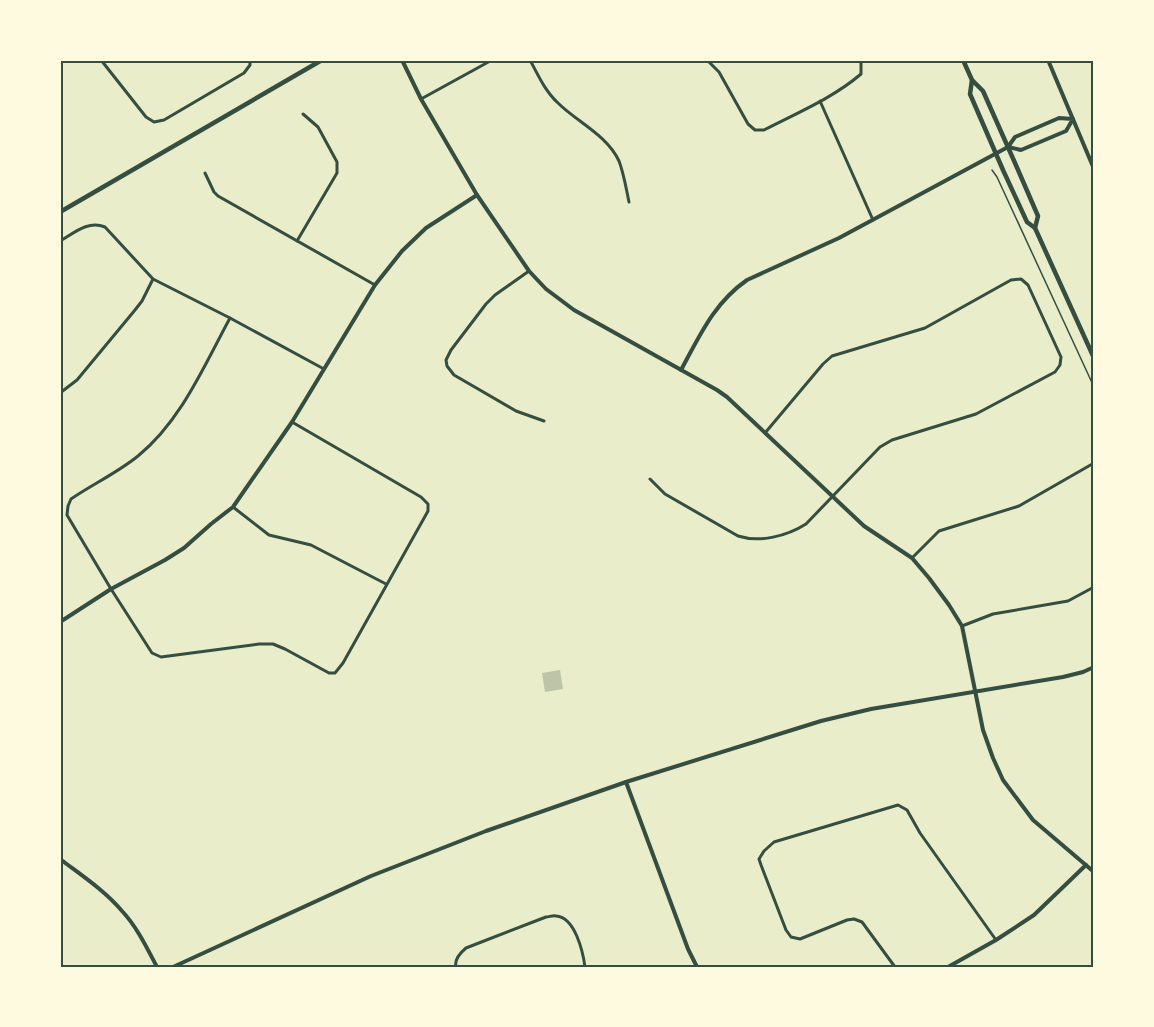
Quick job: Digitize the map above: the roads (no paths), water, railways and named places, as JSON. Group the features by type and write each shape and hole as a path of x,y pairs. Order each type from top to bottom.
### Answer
{"main road":[{"path":"60,212 322,60"},
{"path":"963,60 972,80 982,91 1038,216 1035,228"},
{"path":"972,80 970,94 1028,222 1035,228 1094,358"}],"street":[{"path":"101,60 146,117 154,122 164,120 244,74 250,65 250,60"},
{"path":"402,60 421,99 477,195 530,271 546,289 574,310 717,390 864,526 912,558 930,578 962,626 983,730 1003,780 1033,820 1094,872"},
{"path":"421,99 492,60"},
{"path":"530,60 544,87 557,103 611,148 621,169 629,202"},
{"path":"707,60 718,72 748,124 755,130 764,130 851,82 861,74 861,60"},
{"path":"1048,60 1094,169"},
{"path":"820,101 873,219"},
{"path":"297,241 337,173 337,162 318,127 303,114"},
{"path":"681,370 710,318 734,289 747,280 839,238 1008,147 1015,138 1059,118 1073,119"},
{"path":"1008,147 1021,150 1066,131 1073,119"},
{"path":"205,173 218,196 375,285"},
{"path":"60,622 111,589 184,548 233,507 292,422 375,285 402,251 426,228 477,195"},
{"path":"60,242 86,226 105,227 153,279 324,369"},
{"path":"530,271 495,295 486,304 446,360 447,366 454,375 516,411 544,421"},
{"path":"60,393 77,380 135,310 153,279"},
{"path":"650,479 665,494 749,540 795,531 806,524 880,447 892,440 976,414 1055,372 1060,365 1061,357 1028,285 1021,279 1011,280 925,328 832,356 765,433"},
{"path":"230,318 187,398 162,433 140,455 113,475 72,499 68,506 67,515 152,653 161,657 273,644 329,673 335,672 343,663 428,511 428,504 421,497 292,422"},
{"path":"912,558 939,531 1019,506 1094,463"},
{"path":"233,507 269,535 311,545 386,584"},
{"path":"962,626 993,614 1068,601 1094,587"},
{"path":"172,967 371,876 486,831 626,782 821,721 871,709 1063,677 1094,667"},
{"path":"626,782 684,939 697,967"},
{"path":"895,967 862,922 854,919 800,939 791,937 786,930 759,859 764,851 774,842 898,805 908,810 920,833 996,940"},
{"path":"60,859 103,892 122,911 138,933 157,967"},
{"path":"948,967 1034,915 1086,865"},
{"path":"456,967 455,963 459,954 466,948 546,917 557,916 566,920 572,927 583,953 585,967"}]}
